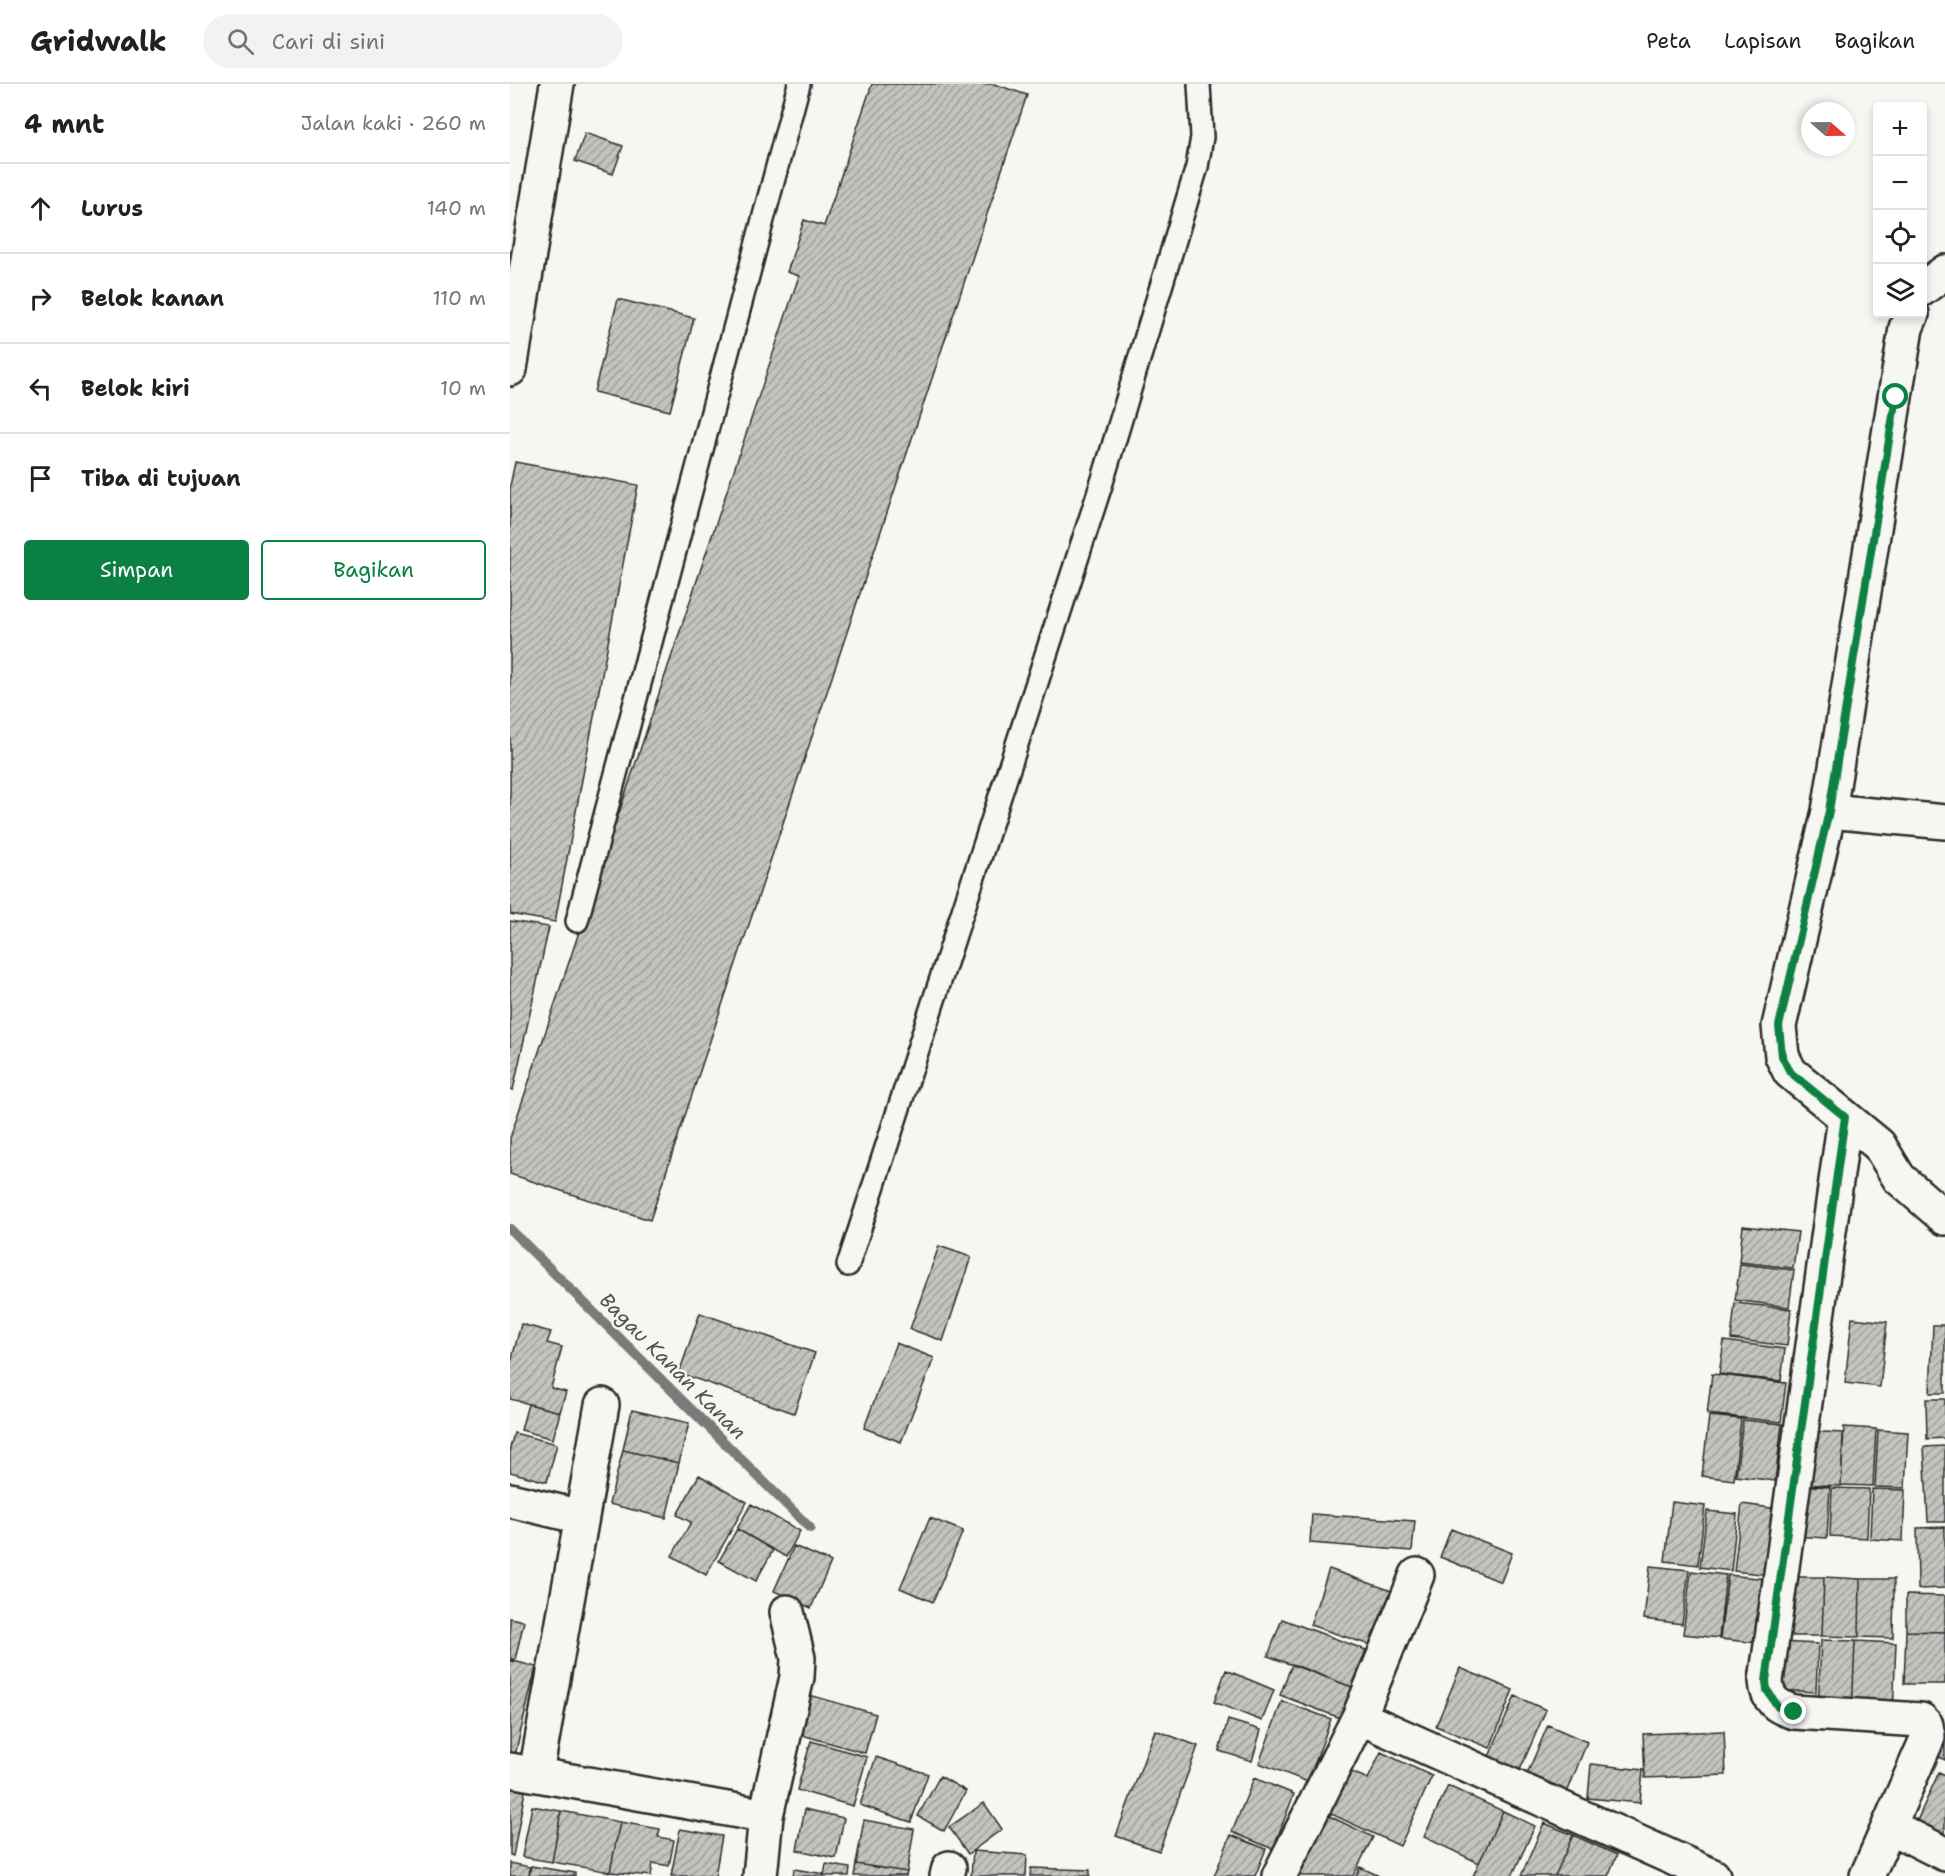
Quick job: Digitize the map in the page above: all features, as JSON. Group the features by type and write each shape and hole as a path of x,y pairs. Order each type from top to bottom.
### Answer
{"street":[{"path":"510,369 557,84"},
{"path":"1927,286 1945,272"},
{"path":"1910,318 1906,328 1829,811 1779,1026 1782,1056 1790,1072 1879,1146 1899,1178 1945,1218"},
{"path":"1829,811 1945,822"},
{"path":"1845,1117 1769,1654 1767,1690 1778,1707 1794,1712 1921,1720 1926,1725 1928,1737 1867,1876"},
{"path":"602,1405 581,1517 523,1771 766,1816"},
{"path":"510,1500 581,1517"},
{"path":"1279,1876 1359,1717 1417,1575"},
{"path":"760,1876 766,1816 797,1677 798,1658 787,1612"},
{"path":"1359,1717 1677,1870 1713,1876"},
{"path":"1889,1827 1945,1854"}],"lane":[{"path":"577,921 800,84"},
{"path":"848,1265 1103,479 1197,167 1202,137 1198,84"}],"building":[{"path":"872,84 994,84 1027,95 650,1220 510,1174 510,1138 799,276 787,272 804,220 824,226"},
{"path":"585,133 623,146 613,174 575,161"},
{"path":"618,299 694,318 670,411 594,392"},
{"path":"515,462 638,485 555,922 510,914 510,486"},
{"path":"510,921 549,927 513,1090 510,1089"},
{"path":"1743,1226 1798,1232 1793,1268 1739,1262"},
{"path":"939,1246 971,1257 943,1341 910,1329"},
{"path":"1740,1264 1794,1270 1789,1307 1735,1300"},
{"path":"1735,1303 1791,1309 1787,1346 1731,1339"},
{"path":"700,1313 815,1353 794,1413 679,1373"},
{"path":"1852,1318 1887,1322 1880,1387 1845,1383"},
{"path":"521,1324 551,1332 547,1343 562,1347 551,1388 566,1392 560,1412 510,1399 510,1366"},
{"path":"1933,1325 1945,1325 1945,1393 1930,1393"},
{"path":"1724,1341 1785,1349 1781,1381 1719,1374"},
{"path":"896,1343 934,1358 901,1442 864,1428"},
{"path":"1712,1374 1786,1383 1781,1422 1707,1414"},
{"path":"1926,1399 1945,1399 1945,1438 1927,1439"},
{"path":"528,1404 560,1412 553,1439 521,1430"},
{"path":"632,1410 689,1423 679,1463 623,1450"},
{"path":"1709,1416 1741,1419 1734,1480 1702,1476"},
{"path":"1743,1420 1782,1424 1775,1481 1736,1476"},
{"path":"1844,1427 1876,1429 1873,1486 1841,1485"},
{"path":"1878,1430 1908,1432 1905,1488 1875,1487"},
{"path":"1804,1431 1843,1433 1841,1486 1802,1484"},
{"path":"514,1433 557,1444 547,1482 510,1472 510,1448"},
{"path":"1945,1446 1945,1522 1928,1522 1924,1447"},
{"path":"623,1450 679,1463 666,1518 609,1504"},
{"path":"699,1475 747,1502 706,1575 672,1556 691,1522 677,1515"},
{"path":"1796,1485 1830,1487 1827,1538 1793,1536"},
{"path":"1832,1488 1869,1489 1867,1538 1830,1536"},
{"path":"1872,1489 1905,1490 1903,1541 1870,1539"},
{"path":"1672,1502 1705,1506 1698,1565 1665,1561"},
{"path":"751,1504 800,1531 786,1557 737,1529"},
{"path":"1742,1504 1778,1509 1770,1575 1734,1571"},
{"path":"1707,1511 1737,1514 1731,1571 1700,1567"},
{"path":"1312,1514 1415,1521 1412,1551 1310,1543"},
{"path":"930,1518 963,1531 933,1602 900,1588"},
{"path":"1945,1527 1945,1588 1918,1589 1917,1528"},
{"path":"737,1529 773,1550 756,1581 719,1561"},
{"path":"1451,1529 1512,1553 1501,1582 1440,1557"},
{"path":"794,1546 831,1562 811,1608 774,1591"},
{"path":"1650,1566 1689,1570 1682,1624 1644,1619"},
{"path":"1329,1569 1392,1591 1373,1646 1310,1625"},
{"path":"1691,1571 1726,1575 1719,1638 1683,1634"},
{"path":"1728,1575 1766,1579 1758,1643 1720,1639"},
{"path":"1792,1577 1824,1577 1822,1636 1790,1636"},
{"path":"1824,1577 1860,1579 1859,1637 1822,1636"},
{"path":"1860,1579 1894,1579 1893,1638 1859,1637"},
{"path":"1906,1595 1945,1596 1945,1632 1906,1631"},
{"path":"510,1618 524,1621 515,1660 510,1658"},
{"path":"1282,1619 1366,1650 1352,1687 1268,1656"},
{"path":"1906,1631 1945,1632 1945,1684 1904,1684"},
{"path":"1821,1640 1855,1641 1852,1712 1818,1711"},
{"path":"1855,1641 1896,1643 1893,1714 1852,1712"},
{"path":"1780,1642 1818,1644 1816,1692 1779,1690"},
{"path":"510,1660 536,1667 512,1768 510,1767"},
{"path":"1292,1664 1352,1687 1340,1718 1280,1695"},
{"path":"1460,1668 1513,1690 1490,1748 1436,1726"},
{"path":"1226,1670 1274,1690 1262,1721 1214,1702"},
{"path":"806,1694 876,1714 865,1753 795,1733"},
{"path":"1515,1696 1546,1710 1519,1772 1488,1759"},
{"path":"1282,1701 1331,1719 1308,1782 1259,1763"},
{"path":"1228,1720 1261,1730 1252,1761 1219,1751"},
{"path":"1548,1725 1587,1742 1563,1803 1522,1786"},
{"path":"1155,1730 1198,1746 1159,1851 1116,1836"},
{"path":"1724,1731 1726,1775 1645,1778 1643,1734"},
{"path":"1945,1740 1945,1760 1937,1756"},
{"path":"811,1741 867,1757 853,1806 797,1790"},
{"path":"1381,1752 1432,1776 1400,1846 1327,1812 1347,1770 1368,1779"},
{"path":"876,1757 928,1774 911,1822 860,1805"},
{"path":"1591,1764 1643,1770 1640,1803 1588,1798"},
{"path":"1939,1772 1945,1775 1945,1834 1917,1821"},
{"path":"940,1776 966,1791 944,1831 918,1816"},
{"path":"1254,1778 1294,1794 1273,1849 1232,1832"},
{"path":"1448,1786 1503,1811 1479,1863 1424,1837"},
{"path":"510,1788 525,1791 513,1856 510,1855"},
{"path":"984,1803 1002,1829 968,1854 949,1827"},
{"path":"532,1806 561,1811 552,1862 522,1857"},
{"path":"805,1809 844,1818 836,1858 797,1850"},
{"path":"561,1811 620,1822 610,1872 552,1862"},
{"path":"1503,1811 1535,1826 1512,1876 1473,1876"},
{"path":"1325,1814 1373,1837 1353,1876 1294,1876"},
{"path":"864,1820 914,1829 907,1872 856,1864"},
{"path":"620,1822 660,1829 658,1837 674,1840 669,1866 653,1863 651,1876 610,1872"},
{"path":"1544,1823 1573,1835 1555,1876 1521,1876"},
{"path":"680,1829 722,1836 715,1876 671,1876"},
{"path":"1231,1835 1266,1849 1255,1876 1214,1876"},
{"path":"1573,1835 1617,1855 1608,1876 1555,1876"},
{"path":"973,1851 1027,1855 1026,1876 971,1876"},
{"path":"510,1863 530,1867 529,1876 510,1876"},
{"path":"826,1864 850,1868 849,1876 824,1876"},
{"path":"856,1864 907,1872 906,1876 854,1876"},
{"path":"531,1866 575,1873 575,1876 529,1876"},
{"path":"1360,1867 1379,1876 1356,1876"},
{"path":"1031,1868 1090,1870 1090,1876 1030,1876"},
{"path":"794,1869 824,1874 824,1876 793,1876"}],"waterway":[{"name":"Bagau Kanan Kanan","path":"510,1229 810,1528"}],"route":[{"path":"1794,1712 1778,1707 1771,1700 1766,1681 1845,1117 1790,1072 1782,1056 1779,1026 1829,811 1896,397"}]}
